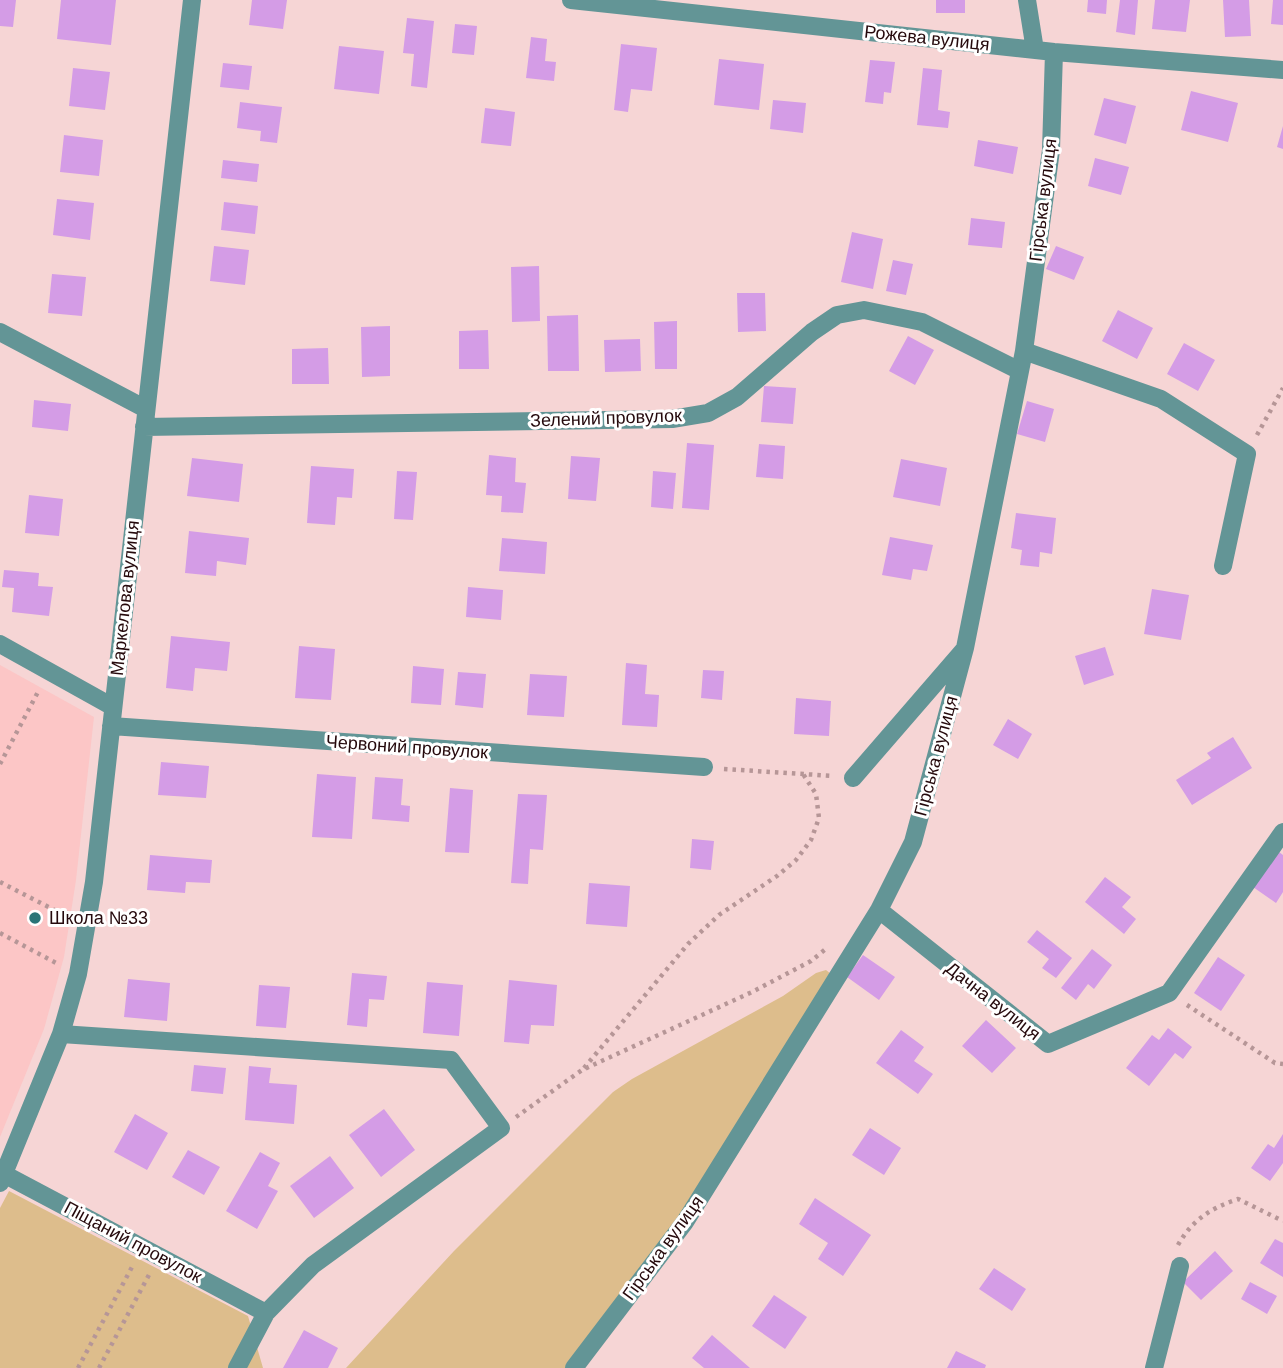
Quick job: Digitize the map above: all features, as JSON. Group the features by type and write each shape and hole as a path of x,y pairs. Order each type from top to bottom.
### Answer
{"street":[{"name":"Маркелова вулиця","path":"1,1177 61,1034 78,974 87,927 192,0"},
{"name":"Рожева вулиця","path":"571,0 1054,52 1283,70"},
{"path":"1027,0 1035,50"},
{"name":"Гірська вулиця","path":"574,1368 685,1222 879,910 913,842 965,648 1024,351 1051,150 1054,52"},
{"name":"Зелений провулок","path":"144,427 672,419 708,413 737,397 812,331 837,315 864,310 922,322 1020,370"},
{"path":"0,332 146,408"},
{"path":"1024,351 1161,399 1247,454 1223,566"},
{"path":"0,644 113,707"},
{"path":"853,778 965,648"},
{"name":"Червоний провулок","path":"111,726 704,767"},
{"path":"1169,993 1283,832"},
{"name":"Дачна вулиця","path":"879,910 1048,1044 1169,993"},
{"path":"61,1034 451,1060 500,1129 313,1265 266,1313 237,1368"},
{"name":"Піщаний провулок","path":"1,1177 142,1247 266,1313"},
{"path":"1154,1368 1180,1266"}],"path":[{"path":"1247,454 1283,388"},
{"path":"0,764 49,671"},
{"path":"704,767 853,778"},
{"path":"582,1070 688,944 719,915 777,876 796,859 811,840 819,818 816,794 803,774"},
{"path":"0,882 87,927"},
{"path":"0,933 78,974"},
{"path":"500,1129 582,1070 752,992 811,961 830,946"},
{"path":"1169,993 1275,1063 1283,1064"},
{"path":"1180,1266 1177,1246 1186,1230 1204,1213 1221,1205 1238,1199 1283,1221"},
{"path":"78,1368 142,1247"},
{"path":"99,1368 159,1256"}],"shaded area":[{"name":"Школа №33","path":"0,665 94,717 76,880 64,957 44,1029 0,1137"},
{"path":"826,970 831,974 681,1218 567,1368 346,1368 454,1251 613,1092 783,996 816,973"},
{"path":"9,1191 248,1316 263,1368 0,1368 0,1208"}],"building":[{"path":"0,0 16,0 13,27 0,26"},
{"path":"61,0 116,0 111,45 57,39"},
{"path":"252,0 287,0 283,29 249,25"},
{"path":"936,0 965,0 965,13 936,13"},
{"path":"1088,0 1107,0 1106,14 1087,12"},
{"path":"1120,0 1138,0 1135,35 1116,32"},
{"path":"1155,0 1190,0 1186,32 1152,29"},
{"path":"1223,0 1249,0 1251,36 1225,37"},
{"path":"1273,0 1283,0 1283,25 1271,24"},
{"path":"407,18 434,21 427,88 411,86 414,54 403,53"},
{"path":"455,24 477,26 474,55 452,53"},
{"path":"531,37 547,39 545,61 556,62 554,81 526,78"},
{"path":"621,44 657,48 652,91 631,89 628,112 614,110"},
{"path":"339,46 384,51 379,94 334,89"},
{"path":"719,59 764,64 759,110 714,105"},
{"path":"870,60 895,62 891,93 884,92 883,104 865,102"},
{"path":"223,63 252,66 249,90 220,87"},
{"path":"73,68 110,72 105,110 69,106"},
{"path":"923,68 942,70 938,110 950,112 948,128 917,125"},
{"path":"1191,91 1238,103 1228,142 1181,130"},
{"path":"1104,98 1136,106 1126,144 1094,135"},
{"path":"773,100 806,103 803,133 770,129"},
{"path":"240,102 282,107 277,143 260,141 261,131 237,128"},
{"path":"485,108 515,112 511,146 481,143"},
{"path":"1283,126 1283,149 1277,147"},
{"path":"64,135 103,140 99,176 60,172"},
{"path":"978,140 1018,147 1013,174 974,166"},
{"path":"1095,158 1129,167 1121,195 1088,186"},
{"path":"223,160 259,164 257,182 221,178"},
{"path":"57,199 94,203 90,240 53,235"},
{"path":"224,202 258,206 255,234 221,230"},
{"path":"971,218 1005,222 1002,248 968,245"},
{"path":"852,232 883,239 873,289 841,282"},
{"path":"214,246 249,250 245,285 210,281"},
{"path":"1056,246 1084,257 1074,280 1046,269"},
{"path":"893,260 913,264 906,295 886,291"},
{"path":"539,266 540,321 512,322 511,267"},
{"path":"52,274 86,277 82,316 48,313"},
{"path":"737,293 765,293 766,331 738,332"},
{"path":"1118,310 1153,328 1137,359 1102,341"},
{"path":"578,315 579,371 548,371 547,316"},
{"path":"677,321 677,369 655,369 654,322"},
{"path":"390,326 390,376 362,377 361,327"},
{"path":"488,330 489,369 459,369 459,331"},
{"path":"908,336 934,350 915,385 889,371"},
{"path":"640,339 641,371 605,372 604,340"},
{"path":"1184,343 1215,360 1198,391 1167,374"},
{"path":"328,348 329,384 292,384 292,349"},
{"path":"764,386 796,388 793,424 761,422"},
{"path":"34,400 71,404 68,431 32,427"},
{"path":"1027,401 1054,409 1045,442 1017,434"},
{"path":"687,443 714,445 709,510 682,508"},
{"path":"759,444 785,446 783,479 756,477"},
{"path":"489,455 516,458 515,482 526,483 523,513 501,512 502,496 486,495"},
{"path":"571,456 600,458 596,501 568,499"},
{"path":"192,458 243,464 239,502 187,496"},
{"path":"901,459 947,468 940,506 893,497"},
{"path":"311,466 354,469 352,498 337,497 335,525 307,523"},
{"path":"397,471 417,472 413,520 394,519"},
{"path":"653,471 676,473 673,509 651,507"},
{"path":"29,495 63,499 59,536 25,533"},
{"path":"1016,513 1056,518 1052,554 1040,552 1039,567 1020,565 1022,550 1011,548"},
{"path":"189,531 249,538 246,565 217,561 216,576 185,573"},
{"path":"890,537 933,545 927,571 913,569 911,580 882,575"},
{"path":"502,538 547,542 545,574 499,571"},
{"path":"4,570 39,573 38,586 53,587 49,616 12,612 14,588 2,587"},
{"path":"468,587 503,590 501,620 466,617"},
{"path":"1152,589 1189,595 1181,640 1144,634"},
{"path":"171,636 230,642 227,671 195,668 193,691 166,688"},
{"path":"299,646 335,649 331,700 295,698"},
{"path":"1105,647 1114,675 1084,685 1075,656"},
{"path":"626,663 647,665 645,694 659,695 657,727 622,725"},
{"path":"413,666 444,669 441,705 411,703"},
{"path":"703,670 724,671 722,700 701,698"},
{"path":"458,672 486,674 483,708 455,705"},
{"path":"530,674 567,676 564,717 527,715"},
{"path":"796,698 831,701 829,736 794,734"},
{"path":"1008,719 1032,734 1018,759 993,745"},
{"path":"1233,737 1252,768 1192,805 1176,780 1211,758 1207,753"},
{"path":"161,762 209,766 206,798 158,795"},
{"path":"317,774 356,777 352,839 312,837"},
{"path":"375,777 403,779 401,805 410,806 409,822 372,819"},
{"path":"450,788 473,790 469,853 445,852"},
{"path":"518,794 547,795 543,850 530,849 528,884 511,883"},
{"path":"692,839 714,841 711,870 690,868"},
{"path":"1279,852 1283,855 1283,892 1276,903 1253,887"},
{"path":"150,855 212,860 210,883 186,882 185,893 147,890"},
{"path":"1105,877 1131,897 1122,907 1136,919 1124,934 1085,902"},
{"path":"589,883 630,886 627,927 586,924"},
{"path":"1037,930 1072,958 1056,978 1042,968 1049,959 1027,942"},
{"path":"1092,949 1112,965 1094,989 1088,984 1076,1000 1061,988"},
{"path":"863,955 895,977 879,1000 847,977"},
{"path":"1218,957 1245,975 1221,1011 1194,993"},
{"path":"352,973 387,976 384,1000 369,999 367,1027 347,1025"},
{"path":"128,979 170,983 167,1021 124,1017"},
{"path":"509,980 557,985 554,1026 531,1025 529,1044 504,1042"},
{"path":"427,982 463,985 459,1036 423,1033"},
{"path":"259,985 290,987 286,1028 256,1026"},
{"path":"986,1020 1016,1048 992,1073 962,1046"},
{"path":"1168,1028 1192,1047 1183,1059 1175,1053 1149,1086 1126,1068 1152,1035 1159,1040"},
{"path":"901,1030 924,1047 914,1061 933,1074 918,1094 876,1063"},
{"path":"194,1065 226,1068 223,1094 191,1091"},
{"path":"249,1066 271,1068 269,1083 297,1085 294,1124 245,1120"},
{"path":"384,1109 415,1150 381,1177 349,1135"},
{"path":"135,1114 168,1133 147,1170 114,1152"},
{"path":"870,1128 901,1148 884,1175 852,1155"},
{"path":"1283,1134 1283,1163 1270,1181 1251,1168 1268,1144 1274,1148"},
{"path":"188,1150 220,1167 204,1195 172,1177"},
{"path":"260,1152 280,1163 268,1186 278,1191 257,1229 226,1211"},
{"path":"330,1156 354,1188 314,1218 290,1186"},
{"path":"815,1198 871,1235 843,1276 818,1259 828,1243 799,1224"},
{"path":"1275,1239 1283,1243 1283,1277 1260,1263"},
{"path":"1215,1251 1233,1271 1201,1300 1183,1282"},
{"path":"994,1268 1026,1289 1012,1311 979,1289"},
{"path":"1250,1282 1277,1296 1267,1314 1241,1299"},
{"path":"774,1295 807,1317 785,1349 752,1326"},
{"path":"304,1330 338,1348 328,1368 283,1368"},
{"path":"712,1335 750,1368 704,1368 692,1358"},
{"path":"956,1351 986,1365 985,1368 947,1368"}],"place":[{"name":"Школа №33","path":"35,918"}]}
